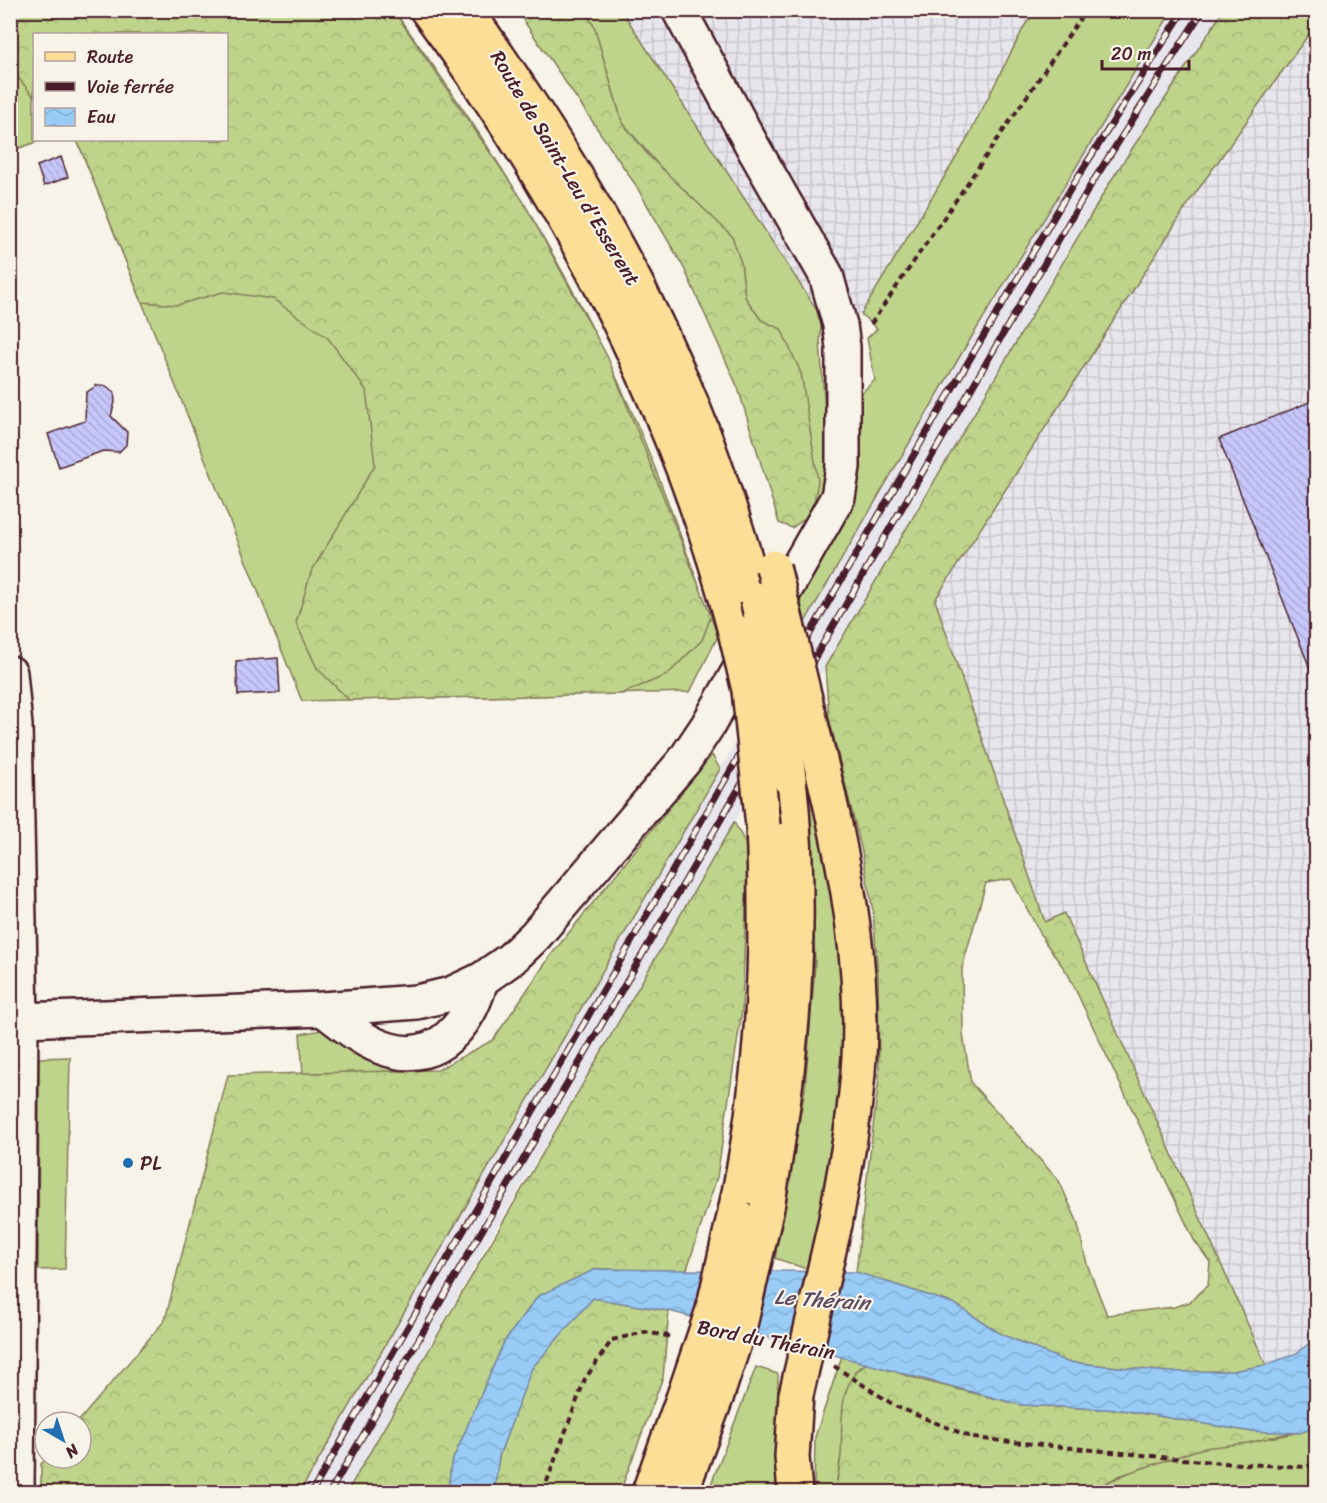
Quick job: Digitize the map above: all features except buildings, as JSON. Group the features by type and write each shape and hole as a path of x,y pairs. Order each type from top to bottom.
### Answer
{"main road":[{"name":"Route de Saint-Leu d'Esserent","path":"427,10 491,101 569,226 643,369 688,481 735,631 749,690 763,826 765,996 755,1103 735,1212 713,1310 700,1395"},
{"name":"Route de Saint-Leu d'Esserent","path":"466,10 549,134 608,234 676,366 706,442 757,599 777,684 789,778 796,886 795,1006 784,1110 767,1207 743,1316 649,1492"},
{"path":"706,442 753,516 773,567 827,789 852,913 860,1024 854,1118 835,1224 796,1395 792,1457 795,1492"},
{"path":"681,1492 700,1395"}],"street":[{"path":"21,1020 323,1009 417,1002 451,994 481,980 511,959 535,936 684,761 708,725 831,512 842,482 841,336 826,275 754,149 679,10"},
{"path":"10,673 15,726 15,911 21,1020 17,1492"},
{"path":"323,1009 375,1044 391,1051 420,1052 448,1039 460,1027 476,998 481,980"}],"path":[{"path":"841,336 864,334 1086,10"},
{"name":"Bord du Thérain","path":"543,1492 585,1379 612,1340 645,1332 681,1338"},
{"name":"Bord du Thérain","path":"822,1364 834,1366 897,1407 973,1438 1222,1462 1306,1467 1317,1463"}],"shaded area":[{"path":"622,11 1036,11 1025,25 965,143 861,314 822,318"},
{"path":"1172,11 1223,11 1112,179 488,1243 347,1492 300,1492 963,351"},
{"path":"1316,24 1316,1338 1297,1353 1266,1365 1065,914 1045,923 935,600 1192,198"}],"green space":[{"path":"10,11 394,11 523,201 608,358 711,616 702,640 667,675 621,694 349,700 317,668 296,623 311,572 375,465 366,390 328,338 273,299 223,292 177,305 142,302 77,141 228,141 228,33 33,33 33,96 11,69"},
{"path":"11,11 394,11 481,136 535,223 584,312 638,426 718,636 690,692 302,701 77,141 228,141 228,33 33,33 33,141 39,141 11,151"},
{"path":"517,11 585,11 594,26 622,122 649,156 732,236 741,263 745,297 761,320 781,329 801,373 818,481 812,513 792,528 779,523 738,388 684,268 635,184"},
{"path":"585,11 622,11 822,318 820,340 830,485 812,513 781,329 761,320 745,297 741,263 622,122 594,26"},
{"path":"1036,11 1172,11 963,351 805,622 799,594 856,496 859,395 875,380 867,338 877,329 861,314 965,143 1025,25"},
{"path":"1223,11 1316,11 1316,24 1192,198 935,600 1045,922 1064,913 1266,1365 1233,1371 1169,1372 1067,1362 1001,1334 955,1304 856,1272 879,1077 878,978 873,911 862,852 829,718 825,667 1112,179","holes":["1011,879 1045,942 1068,974 1194,1240 1210,1262 1208,1285 1190,1302 1174,1307 1107,1315 1087,1264 1077,1221 1059,1181 971,1083 963,1034 962,968 986,883"]},
{"path":"712,755 720,769 300,1492 41,1492 41,1470 93,1470 93,1410 88,1410 165,1320 228,1075 437,1070 493,1040 551,955"},
{"path":"821,807 845,947 846,1092 815,1272 775,1258 805,1089 815,965 809,809"},
{"path":"734,822 748,848 742,1010 717,1177 686,1272 596,1269 538,1296 504,1342 451,1464 448,1492 347,1492"},
{"path":"322,1030 397,1071 303,1074 300,1034"},
{"path":"70,1057 65,1269 38,1270 39,1058"},
{"path":"593,1298 669,1311 663,1377 620,1492 494,1492 499,1456 532,1367"},
{"path":"842,1356 867,1363 855,1371 835,1492 814,1492 815,1437"},
{"path":"867,1363 921,1380 1021,1405 1122,1410 1247,1431 1293,1432 1248,1443 1203,1448 1119,1476 1089,1492 835,1492 841,1460 843,1404 850,1381"},
{"path":"756,1367 778,1374 776,1492 708,1492"},
{"path":"1316,1427 1316,1492 1089,1492 1130,1472 1175,1455"}],"water":[{"name":"Le Thérain","path":"596,1269 856,1272 955,1304 1001,1334 1067,1362 1169,1372 1233,1371 1266,1365 1297,1353 1316,1338 1316,1427 1300,1433 1247,1431 1122,1410 1021,1405 669,1311 593,1298 532,1368 499,1456 494,1492 448,1492 451,1464 504,1342 538,1296"}],"railway":[{"path":"312,1492 948,396 1074,183 1184,10"},
{"path":"330,1492 1014,315 1092,183 1203,10"}],"place":[{"name":"PL","path":"128,1163"}]}
